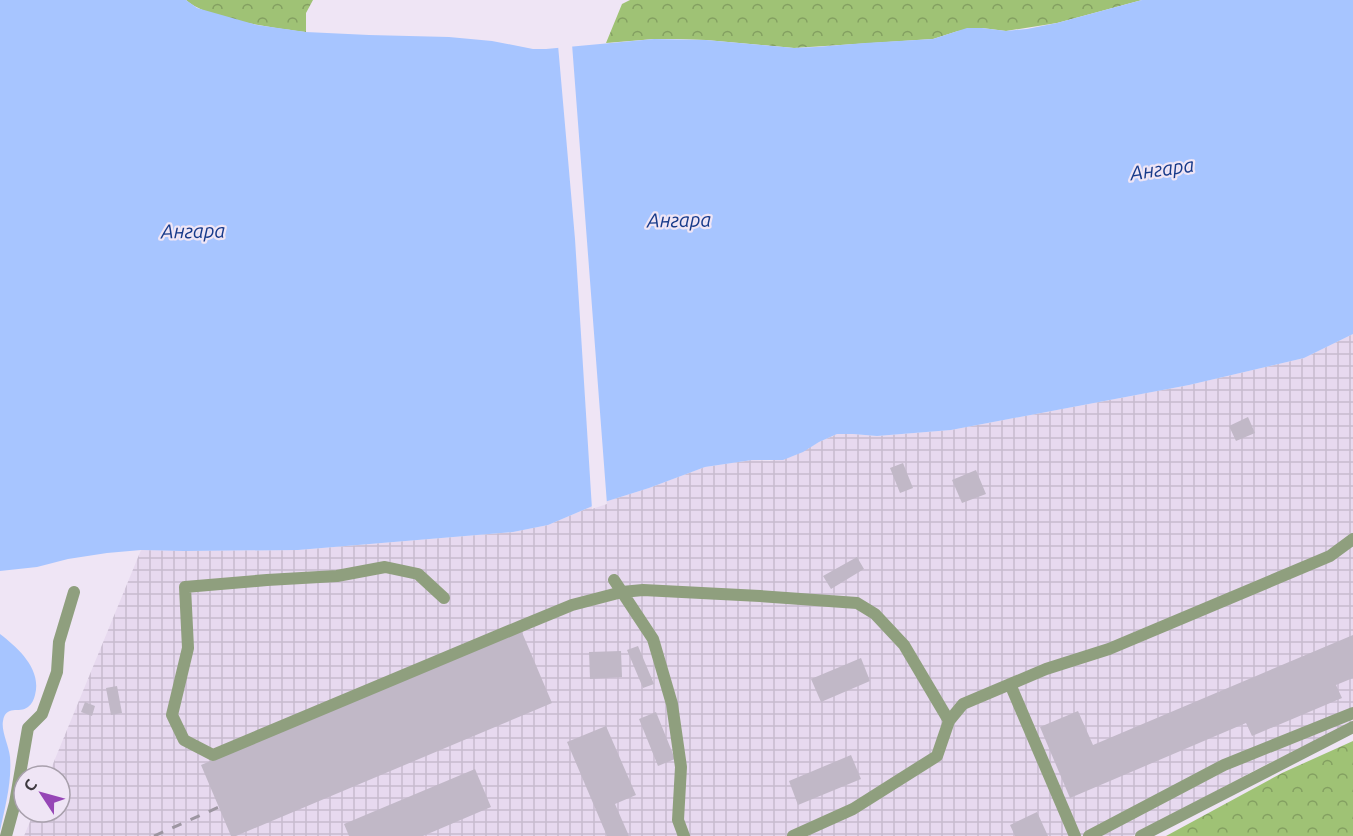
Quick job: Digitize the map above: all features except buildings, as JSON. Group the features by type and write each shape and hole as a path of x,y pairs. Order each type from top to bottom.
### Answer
{"street":[{"path":"793,836 853,809 937,756 949,721 963,704 1046,669 1108,649 1330,556 1353,539"},
{"path":"444,598 418,573 385,567 337,576 184,587 188,648 172,715 184,740 213,755 572,605 622,592 643,590 857,603 875,614 904,645 949,721"},
{"path":"614,580 652,639 672,705 681,767 678,820 684,836"},
{"path":"6,836 15,802 28,728 42,714 57,672 58,642 74,592"},
{"path":"1010,684 1075,836"},
{"path":"1089,836 1224,765 1353,713"},
{"path":"1141,836 1353,727"}],"shaded area":[{"path":"1353,334 1353,723 1261,767 1132,836 24,836 29,824 72,824 72,764 53,764 141,550 298,550 513,532 548,525 595,505 705,467 752,460 770,461 793,456 837,434 877,436 951,430 1189,385 1304,358"}],"green space":[{"path":"186,0 313,0 306,13 306,32 226,18 196,7"},
{"path":"630,0 1142,0 1057,23 1006,31 982,28 958,31 933,39 794,48 677,39 606,43 622,4"},
{"path":"1353,741 1353,836 1166,836 1282,773"}],"water":[{"name":"Ангара","path":"0,0 186,0 197,8 257,25 306,32 449,37 546,49 654,39 706,40 794,48 816,47 933,39 967,28 1006,31 1027,29 1142,0 1353,0 1353,334 1304,358 1189,385 951,430 877,436 837,434 783,460 752,460 705,467 595,505 548,525 513,532 298,550 141,550 107,553 37,567 0,571"},
{"path":"0,634 27,660 35,676 36,685 32,703 24,709 10,711 3,721 9,753 10,776 0,831"}],"pier":[{"path":"572,44 607,504 592,509 575,239 558,45"}],"railway":[{"path":"154,836 219,807"}]}
